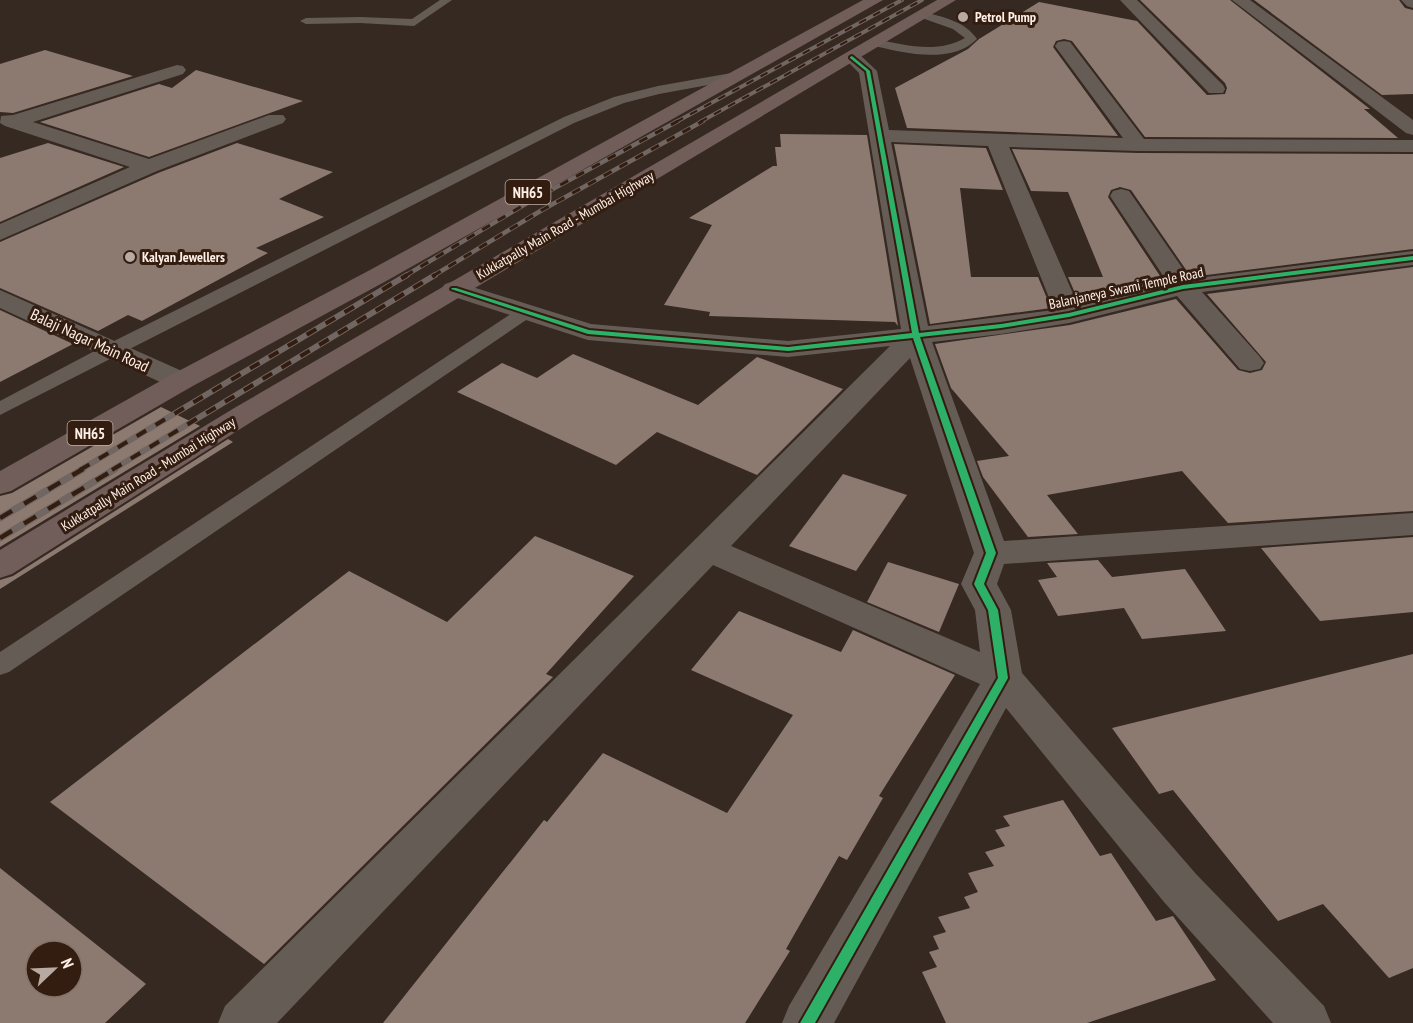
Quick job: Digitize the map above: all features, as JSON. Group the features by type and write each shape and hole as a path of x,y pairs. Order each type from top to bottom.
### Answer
{"highway":[{"name":"NH65","path":"0,484 181,381 379,275 875,0"},
{"name":"Kukkatpally Main Road - Mumbai Highway","path":"0,566 246,413 948,0"}],"street":[{"path":"1128,0 1216,89"},
{"path":"1240,0 1413,129"},
{"path":"1409,0 1413,3"},
{"path":"1064,46 1138,145"},
{"path":"807,1023 1003,678 993,610 979,584 990,553 916,336 868,70 852,57"},
{"path":"6,120 177,70"},
{"path":"0,233 149,166 276,119"},
{"path":"6,120 149,166"},
{"path":"880,136 997,142 1138,145 1413,146"},
{"path":"997,142 1069,315"},
{"path":"1121,196 1183,287 1250,363"},
{"name":"Balanjaneya Swami Temple Road","path":"454,289 588,332 788,349 1001,326 1069,315 1183,287 1413,258"},
{"name":"Balaji Nagar Main Road","path":"0,298 181,381"},
{"path":"243,1023 916,336"},
{"path":"990,553 1413,524"},
{"path":"706,549 1003,678 1180,888 1306,1023"}],"lane":[{"path":"306,21 360,20 414,23 447,0"},
{"path":"875,43 935,51 951,50 971,39 970,35 960,28 923,15"},
{"path":"0,410 111,350 569,120 619,100 658,90 737,76"},
{"path":"0,665 526,312"}],"building":[{"path":"1140,0 1230,0 1370,109 1364,109 1398,138 1145,137 1072,41 1064,39 1056,41 1053,47 1118,136 907,128 895,88 968,49 979,39 1039,2 1137,21 1207,95 1225,94 1227,88 1225,83"},
{"path":"1254,0 1399,0 1405,8 1413,10 1413,94 1382,95"},
{"path":"45,50 133,76 13,113 0,112 0,64"},
{"path":"196,70 303,101 149,157 40,122 159,84 172,88"},
{"path":"780,134 867,135 898,326 895,322 709,316 710,312 664,305 712,225 689,218 773,166 777,166 775,147 781,147"},
{"path":"48,143 124,167 0,222 0,158"},
{"path":"237,143 333,172 279,199 324,217 256,248 268,253 142,321 128,315 98,331 0,288 0,242 158,173"},
{"path":"894,144 986,148 1003,190 960,188 971,277 1038,277 1051,308 930,324"},
{"path":"1012,149 1138,153 1413,154 1413,249 1191,277 1131,190 1120,187 1111,190 1108,197 1164,282 1079,302 1068,277 1103,277 1068,192 1031,191"},
{"path":"1413,267 1413,511 1228,523 1182,471 1047,495 1078,534 1028,537 983,477 977,461 1009,456 951,388 935,344 1070,325 1176,299 1238,370 1250,373 1262,370 1266,362 1207,294"},
{"path":"0,310 73,344 0,382"},
{"path":"573,354 698,405 757,357 843,389 757,475 657,432 616,465 457,392 502,363 537,378"},
{"path":"161,407 200,426 0,547 0,496 12,493"},
{"path":"228,439 233,442 0,589 0,580 13,576"},
{"path":"843,474 907,495 856,571 789,546"},
{"path":"535,536 634,576 546,674 553,677 264,964 50,802 349,571 447,622"},
{"path":"1413,537 1413,612 1320,621 1261,548"},
{"path":"1098,560 1112,577 1185,569 1226,631 1142,639 1124,608 1058,616 1038,580 1057,577 1047,563"},
{"path":"888,562 959,584 939,632 867,602"},
{"path":"739,611 841,652 853,630 955,675 879,796 883,798 847,860 839,856 786,949 790,951 745,1023 383,1023 544,820 547,822 603,753 727,813 793,715 691,670"},
{"path":"1413,654 1413,968 1389,978 1323,904 1278,921 1173,790 1159,794 1112,728"},
{"path":"1063,800 1100,856 1111,853 1156,921 1173,916 1216,980 1087,1023 946,1023 922,972 937,967 929,952 939,949 933,936 946,932 938,917 970,908 964,897 978,892 968,873 994,866 985,852 1005,846 995,830 1010,826 1003,816"},
{"path":"0,868 146,984 105,1023 0,1023"}],"railway":[{"path":"676,122 902,0"},
{"path":"700,122 922,0"},
{"path":"405,276 527,203 678,121"},
{"path":"433,276 542,210 703,121"},
{"path":"80,470 407,275"},
{"path":"112,470 435,275"},
{"path":"0,518 83,469"},
{"path":"0,538 115,469"}],"cycle path":[{"path":"807,1023 1003,678 993,610 979,584 991,553 916,336 868,71 852,57"},
{"path":"454,289 588,332 788,349 1001,326 1069,315 1183,287 1413,258"}],"place":[{"name":"Petrol Pump","path":"963,17"},
{"name":"Kalyan Jewellers","path":"130,257"}]}
